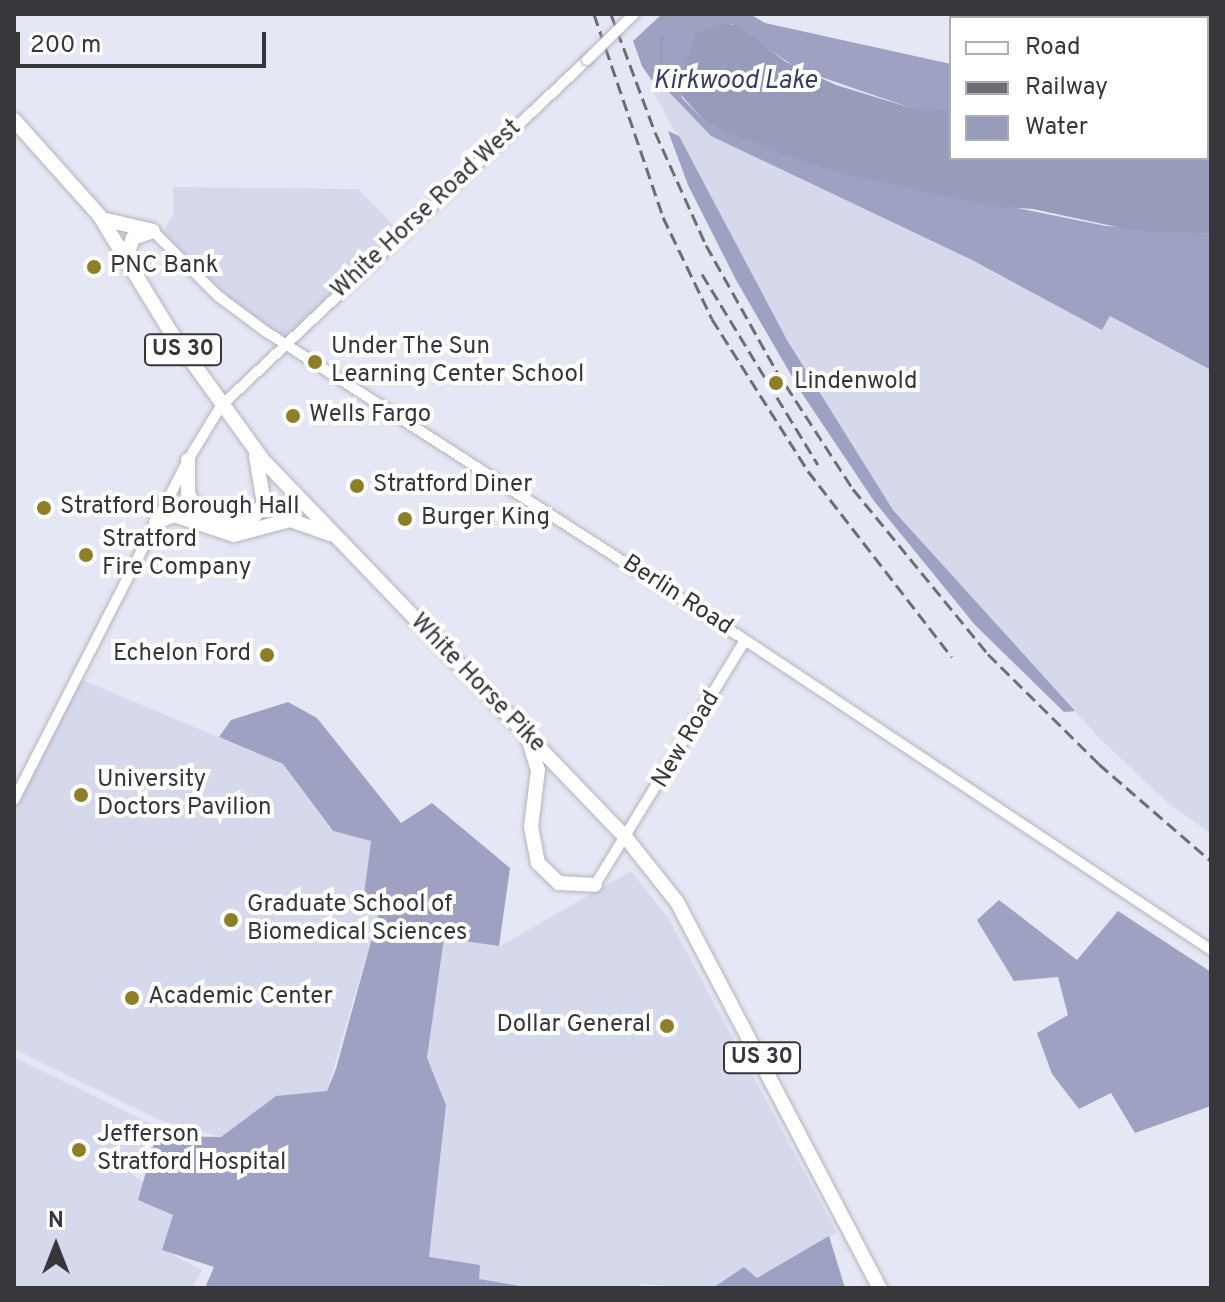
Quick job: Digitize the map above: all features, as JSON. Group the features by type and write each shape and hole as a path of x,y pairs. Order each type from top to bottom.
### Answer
{"highway":[{"name":"White Horse Pike","path":"14,120 102,219 221,406 253,448 627,839 697,934 880,1288"},
{"path":"102,219 153,231"},
{"path":"126,258 133,238 153,231"},
{"path":"188,460 188,493 195,508 222,524 243,524 264,504 263,476 253,448"},
{"path":"156,522 174,515 234,535 290,520 334,536"},
{"path":"527,737 538,770 531,827 538,863 559,883 595,885"}],"street":[{"name":"White Horse Road West","path":"14,800 188,460 221,406 634,14"},
{"name":"Berlin Road","path":"153,231 218,296 285,344 745,640 1211,950"},
{"name":"New Road","path":"595,885 627,839 745,640"}],"shaded area":[{"path":"662,14 750,14 765,23 949,64 949,114 911,108 798,69 732,24 675,80 682,98 702,118 815,167 1106,226 1211,234 1211,370 1110,316 1102,330 972,260 711,136 666,89 657,88 642,66 633,41"},
{"path":"650,85 666,89 711,136 972,260 1102,329 1110,316 1211,370 1211,834 1167,802 1100,739 893,510 787,340"},
{"path":"668,131 679,136 787,340 893,510 1075,711 1064,712 975,625 874,501 801,392 736,280 688,185"},
{"path":"173,187 358,189 402,234 285,344 218,296 161,236 173,215"},
{"path":"75,677 283,764 332,831 371,841 364,894 381,905 327,1091 276,1096 221,1137 157,1119 14,1049 14,800"},
{"path":"288,702 317,718 401,823 432,803 510,868 499,946 444,938 427,1058 446,1105 429,1257 480,1265 479,1279 531,1288 205,1288 214,1267 162,1250 173,1215 138,1200 156,1136 221,1137 276,1096 327,1091 336,1069 381,905 364,894 371,841 333,831 283,764 219,737 231,720"},
{"path":"631,871 669,919 837,1233 757,1278 744,1268 713,1288 640,1284 636,1288 531,1288 478,1279 479,1265 429,1258 446,1105 427,1058 444,937 500,946"},
{"path":"999,900 1077,960 1118,911 1211,972 1211,1106 1135,1133 1111,1093 1079,1109 1052,1074 1037,1033 1068,1015 1058,977 1014,981 977,920"},
{"name":"Jefferson Stratford Hospital","path":"14,1057 155,1126 132,1174 145,1183 138,1200 174,1215 162,1249 202,1270 193,1288 14,1286"},
{"path":"829,1236 845,1288 713,1288 744,1267 757,1278"}],"water":[{"name":"Kirkwood Lake","path":"721,24 737,25 786,62 836,85 911,108 949,111 949,160 1209,160 1211,132 1211,234 1131,230 1033,209 990,206 815,167 725,131 702,118 672,85 683,71 696,34"}],"waterway":[{"path":"661,37 661,68 678,81"}],"railway":[{"path":"594,14 663,217 712,319 808,471 952,657"},
{"path":"611,14 655,132 706,245 776,370 853,489 988,654 1099,764 1211,861"},
{"path":"702,274 818,465"}],"place":[{"name":"PNC Bank","path":"94,267"},
{"name":"Under The Sun Learning Center School","path":"315,362"},
{"name":"Lindenwold","path":"776,383"},
{"name":"Wells Fargo","path":"293,416"},
{"name":"Stratford Diner","path":"357,486"},
{"name":"Stratford Borough Hall","path":"44,508"},
{"name":"Burger King","path":"405,519"},
{"name":"Stratford Fire Company","path":"86,555"},
{"name":"Echelon Ford","path":"267,655"},
{"name":"University Doctors Pavilion","path":"81,795"},
{"name":"Graduate School of Biomedical Sciences","path":"231,920"},
{"name":"Academic Center","path":"132,998"},
{"name":"Dollar General","path":"667,1026"},
{"name":"Jefferson Stratford Hospital","path":"79,1150"}]}
